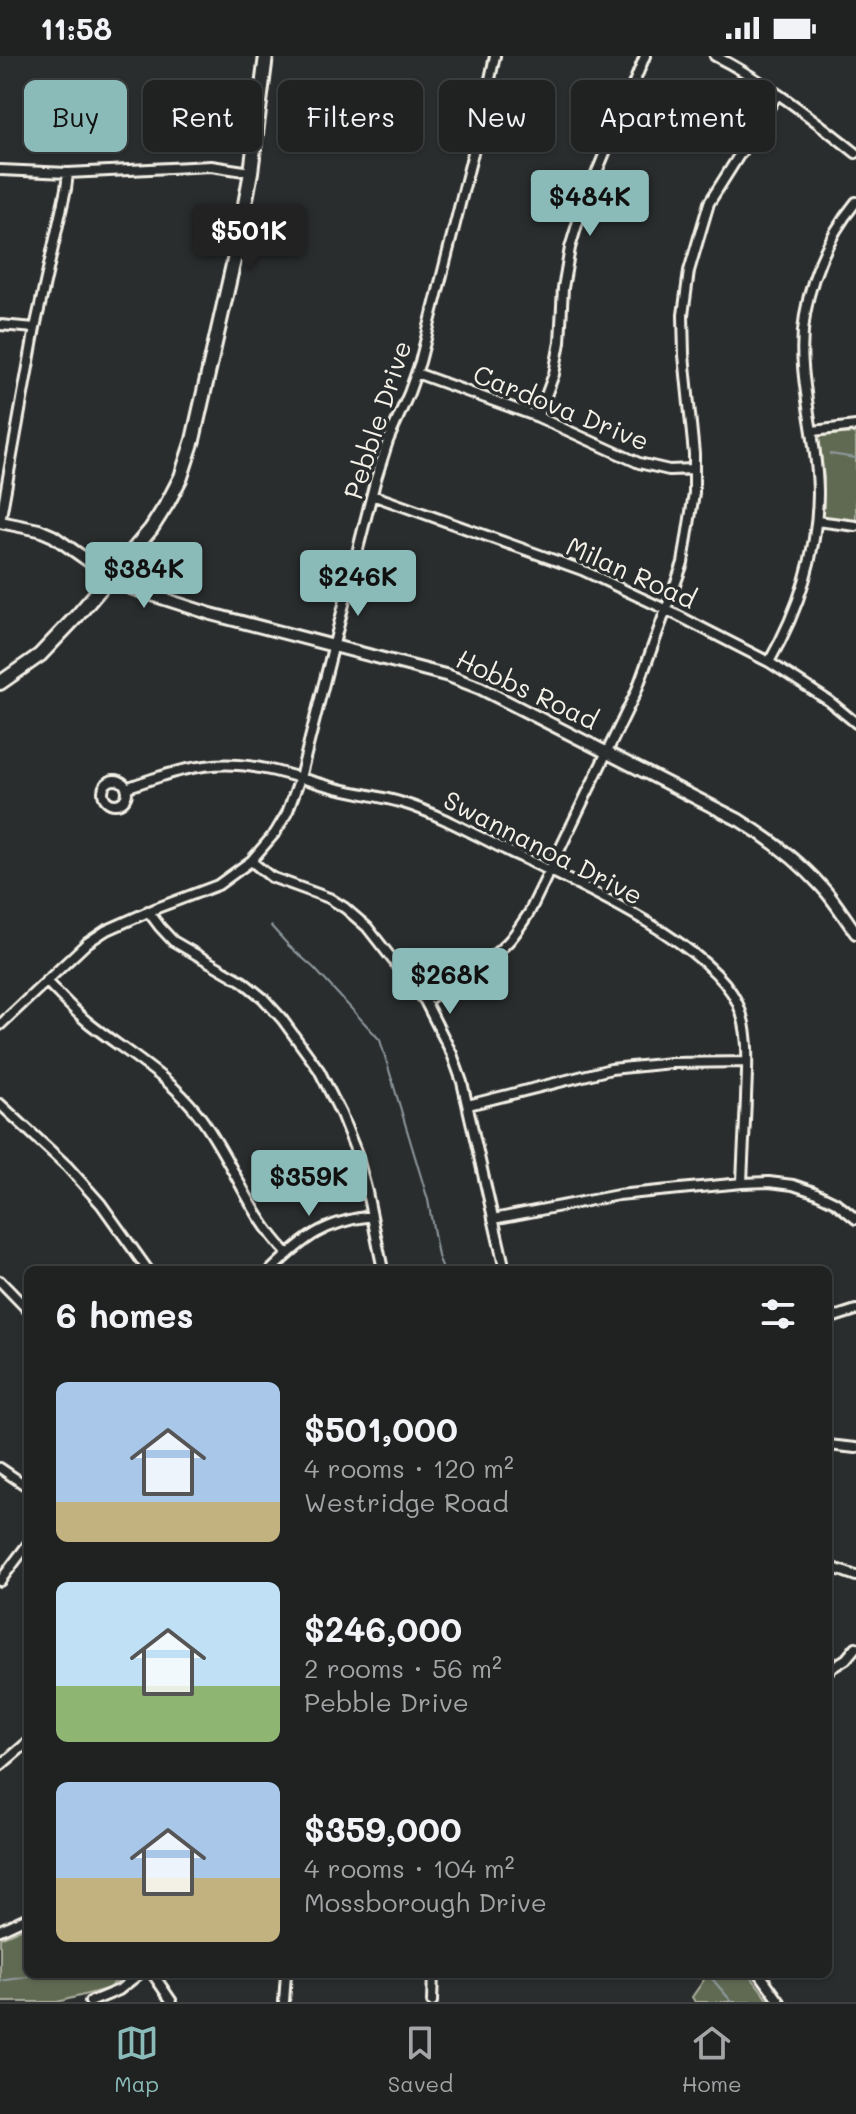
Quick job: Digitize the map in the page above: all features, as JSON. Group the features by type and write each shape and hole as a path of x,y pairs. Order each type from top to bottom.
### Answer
{"main road":[{"path":"0,683 40,655 61,634 151,529 185,466 251,172 266,56"}],"street":[{"name":"Pebble Drive","path":"0,1025 87,943 105,931 218,885 251,861 287,813 300,778 372,495 388,441 416,373 434,311 495,56"},
{"path":"538,417 554,374 570,248 582,208 645,56"},
{"path":"715,56 821,125 856,153"},
{"path":"425,1001 487,961 509,942 529,913 636,692 683,563 694,493 694,454 683,329 689,271 709,203 777,95"},
{"path":"0,170 68,173 211,166 251,172"},
{"path":"0,522 35,328 68,173"},
{"path":"769,662 799,597 817,521 817,464 803,367 805,310 822,257 835,231 856,202"},
{"path":"0,325 35,328"},
{"name":"Cardova Drive","path":"416,373 538,417 639,463 669,470 693,469"},
{"path":"813,431 856,426"},
{"name":"Milan Road","path":"372,495 582,570 667,610 769,662 829,701 856,723"},
{"path":"817,521 856,526"},
{"name":"Hobbs Road","path":"0,522 53,536 124,586 203,611 449,676 490,693 766,836 824,889 856,933"},
{"name":"Swannanoa Drive","path":"126,788 172,772 214,764 242,765 402,802 429,812 549,871 654,927 717,974 736,1001 742,1017 747,1062 742,1183"},
{"path":"251,861 271,877 321,894 345,908 367,927 425,1001 452,1054 468,1105 504,1266"},
{"path":"148,911 173,941 242,981 263,998 319,1070 357,1154 382,1266"},
{"path":"46,981 88,1022 163,1077 197,1113 261,1219 288,1254"},
{"path":"468,1105 611,1069 671,1063 747,1062"},
{"path":"0,1104 67,1166 101,1204 145,1266"},
{"path":"493,1219 618,1195 742,1183 793,1185 835,1202 856,1219"},
{"path":"275,1266 311,1234 332,1223 372,1216"},
{"path":"0,1281 24,1306"},
{"path":"832,1318 856,1310"},
{"path":"832,1445 856,1448"},
{"path":"0,1468 24,1484"},
{"path":"0,1581 24,1549"},
{"path":"832,1567 856,1576"},
{"path":"832,1668 846,1659 856,1647"},
{"path":"0,1766 24,1745"},
{"path":"0,1930 24,1919"},
{"path":"90,2002 119,1990 134,1978"},
{"path":"156,1978 172,2002"},
{"path":"284,2002 286,1978"},
{"path":"432,2002 433,1978"},
{"path":"763,1978 780,2002"}],"green space":[{"path":"856,433 856,521 822,517 824,478 819,436"},
{"path":"24,1928 24,1978 120,1978 107,1989 57,2002 0,2002 0,1938"},
{"path":"705,1978 752,1978 770,2002 695,2002 692,1997"}],"waterway":[{"path":"830,454 856,458"},
{"path":"271,926 380,1040 428,1200 442,1266"},
{"path":"0,1981 24,1978"},
{"path":"711,1978 732,2002"}]}
